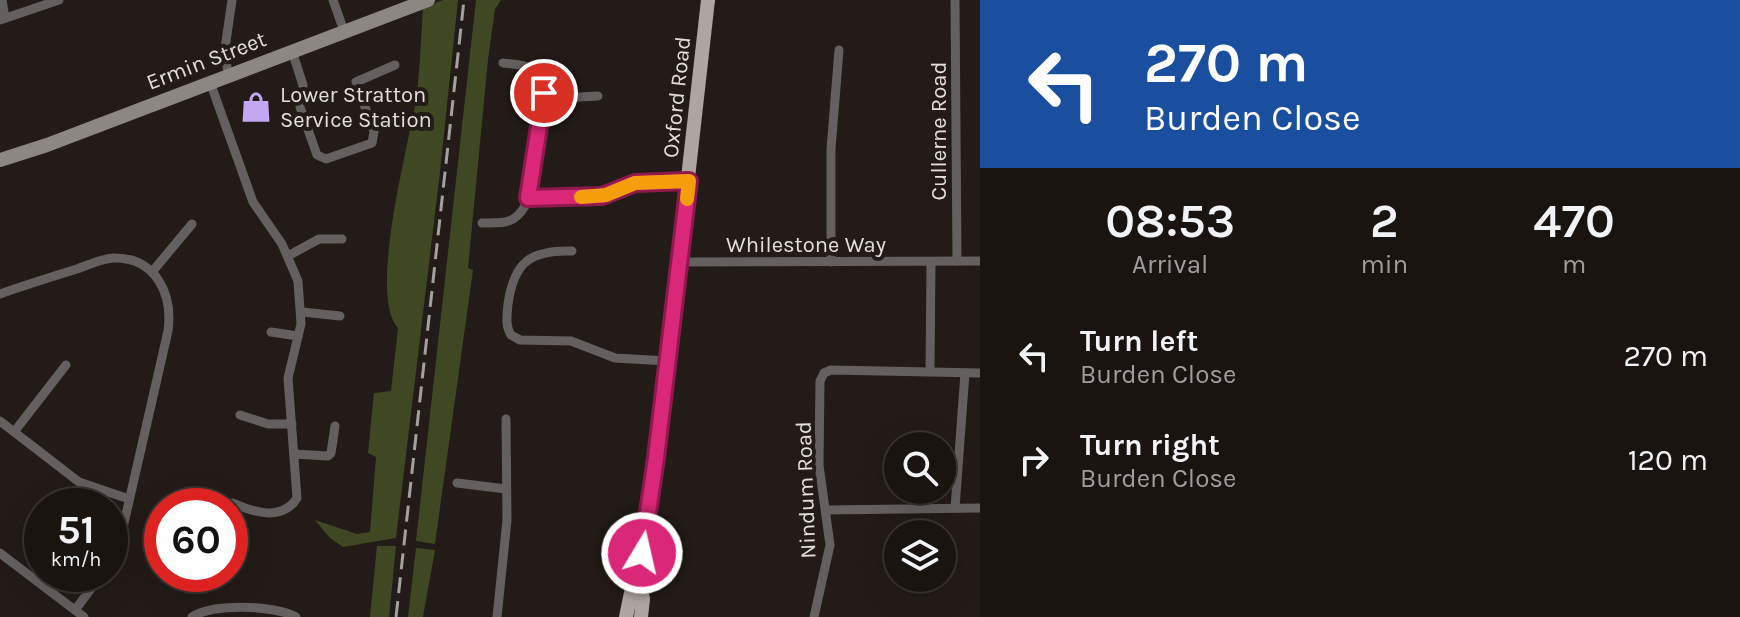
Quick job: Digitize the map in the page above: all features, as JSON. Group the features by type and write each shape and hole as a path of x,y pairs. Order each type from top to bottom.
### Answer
{"main road":[{"name":"Oxford Road","path":"641,617 643,599 638,579 680,262 708,0"},
{"name":"Oxford Road","path":"626,617 632,588 638,579"}],"street":[{"path":"2,0 3,19 59,0"},
{"path":"229,75 224,55 232,0"},
{"path":"333,0 344,31"},
{"name":"Ermin Street","path":"0,160 47,145 428,0"},
{"name":"Cullerne Road","path":"955,0 957,261"},
{"path":"831,262 831,149 839,50"},
{"path":"292,51 303,85 302,116 317,155 326,159 372,143 374,132 356,82 395,65"},
{"path":"482,223 513,222 521,213 528,198 543,99 544,81 538,71 528,65 503,63"},
{"path":"210,82 259,214 288,256 298,281 302,312 288,378 297,498 289,508 262,513 248,508"},
{"path":"543,99 598,96"},
{"path":"528,198 602,196 635,183 689,181"},
{"path":"152,272 192,224"},
{"path":"288,256 319,239 342,239"},
{"path":"572,251 543,253 520,265 510,288 506,320 511,335 520,340 571,341 615,358 667,361"},
{"path":"0,294 108,259 127,260 152,272 165,292 170,319 128,503"},
{"name":"Whilestone Way","path":"680,262 980,261"},
{"path":"930,372 931,262"},
{"path":"302,312 340,316"},
{"path":"271,332 298,336"},
{"path":"14,432 66,365"},
{"name":"Nindum Road","path":"814,617 829,553 819,455 820,381 824,373 831,370 980,373"},
{"path":"955,508 965,373"},
{"path":"240,415 268,424 292,424"},
{"path":"497,617 507,520 506,419"},
{"path":"0,421 79,482 129,499"},
{"path":"294,454 328,456 335,426"},
{"path":"457,483 506,489"},
{"path":"827,510 980,508"},
{"path":"0,553 84,617"},
{"path":"75,610 88,592"},
{"path":"192,617 203,610 218,607 280,611 296,617"}],"green space":[{"path":"443,0 458,0 396,538 343,547 330,538 315,520 357,534 370,532 376,457 368,453 374,393 391,391 398,328 390,310 387,284 393,216 417,94 423,8"},
{"path":"476,0 501,0 495,9 488,60 468,268 473,270 435,544 416,541"},
{"path":"377,546 396,546 389,617 370,617"},
{"path":"416,548 435,550 423,617 408,617"}],"railway":[{"path":"396,617 464,0"}],"slow traffic":[{"path":"581,197 606,195 635,183 689,181 687,199"}],"place":[{"name":"Lower Stratton Service Station","path":"256,107"}],"route":[{"path":"544,93 528,198 602,196 635,183 689,181 642,553"}]}
